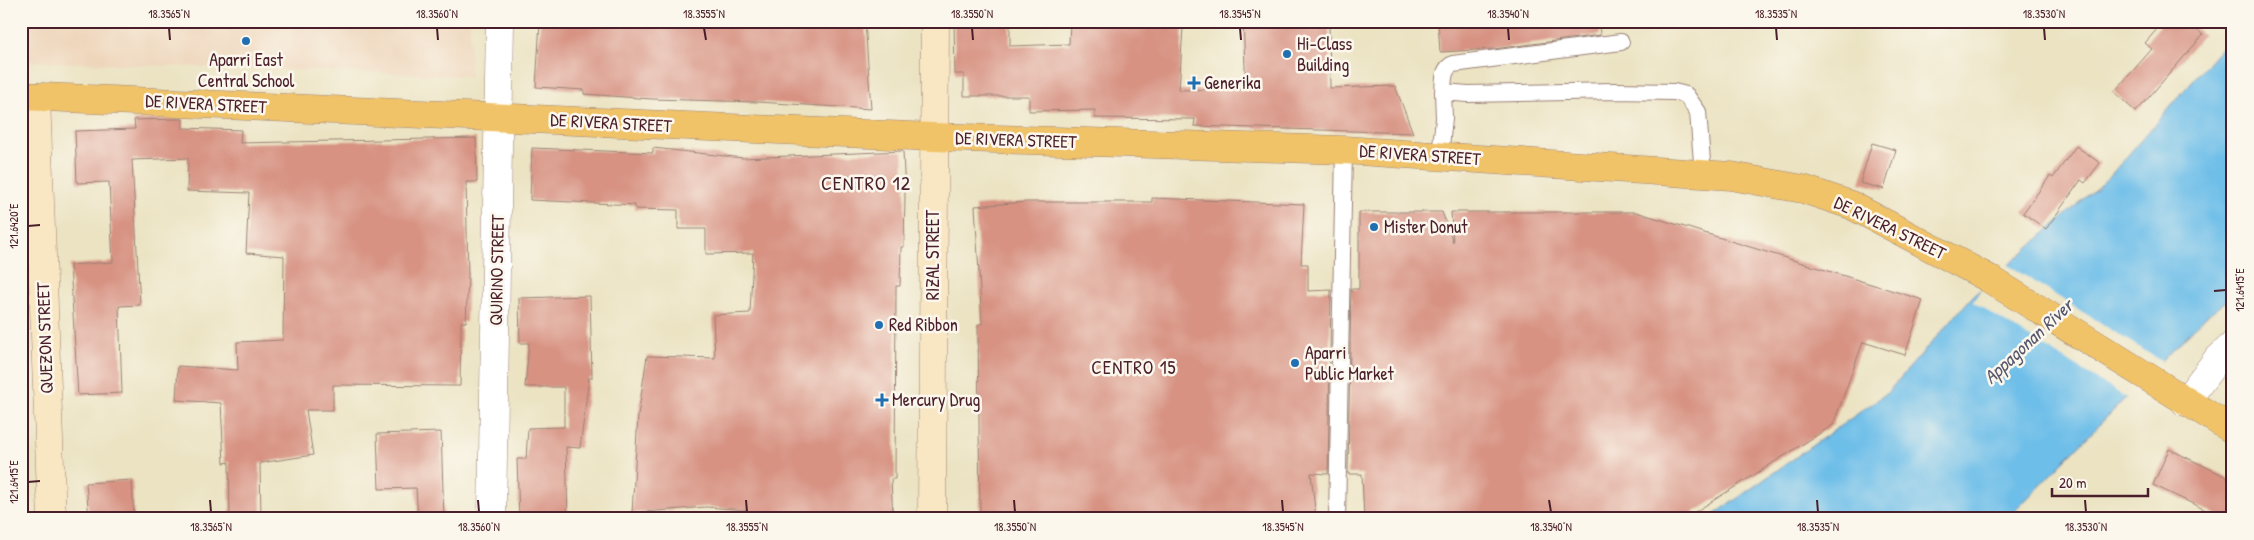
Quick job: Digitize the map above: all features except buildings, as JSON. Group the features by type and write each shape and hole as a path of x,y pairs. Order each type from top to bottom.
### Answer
{"main road":[{"name":"DE RIVERA STREET","path":"29,96 933,137 1344,150 1731,176 1802,189 1850,205 1988,278 2233,430"}],"street":[{"name":"QUIRINO STREET","path":"492,519 500,118 500,21"},
{"name":"RIZAL STREET","path":"932,519 935,21"},
{"name":"QUEZON STREET","path":"29,96 52,519"},
{"path":"2178,397 2233,345"}],"lane":[{"path":"1440,156 1444,118 1444,72 1453,64 1621,42"},
{"path":"1443,92 1468,94 1614,91 1674,92 1686,95 1698,112 1703,174"},
{"path":"1337,519 1344,150"}],"shaded area":[{"name":"Aparri East Central School","path":"21,21 470,21 470,76 21,61"}],"water":[{"name":"Appagonan River","path":"2233,34 2233,296 2206,316 2007,519 1708,519 1887,393 1972,297 2109,177"}],"pier":[{"path":"2006,264 2164,363 2128,399 1973,302 1986,281"}],"place":[{"name":"Aparri East Central School","path":"246,41"},
{"name":"Hi-Class Building","path":"1287,54"},
{"name":"Generika","path":"1194,83"},
{"name":"Mister Donut","path":"1374,227"},
{"name":"Red Ribbon","path":"879,325"},
{"name":"Aparri Public Market","path":"1295,363"},
{"name":"Mercury Drug","path":"882,400"}],"district":[{"name":"CENTRO 12","path":"866,183"},
{"name":"CENTRO 15","path":"1134,367"}]}
